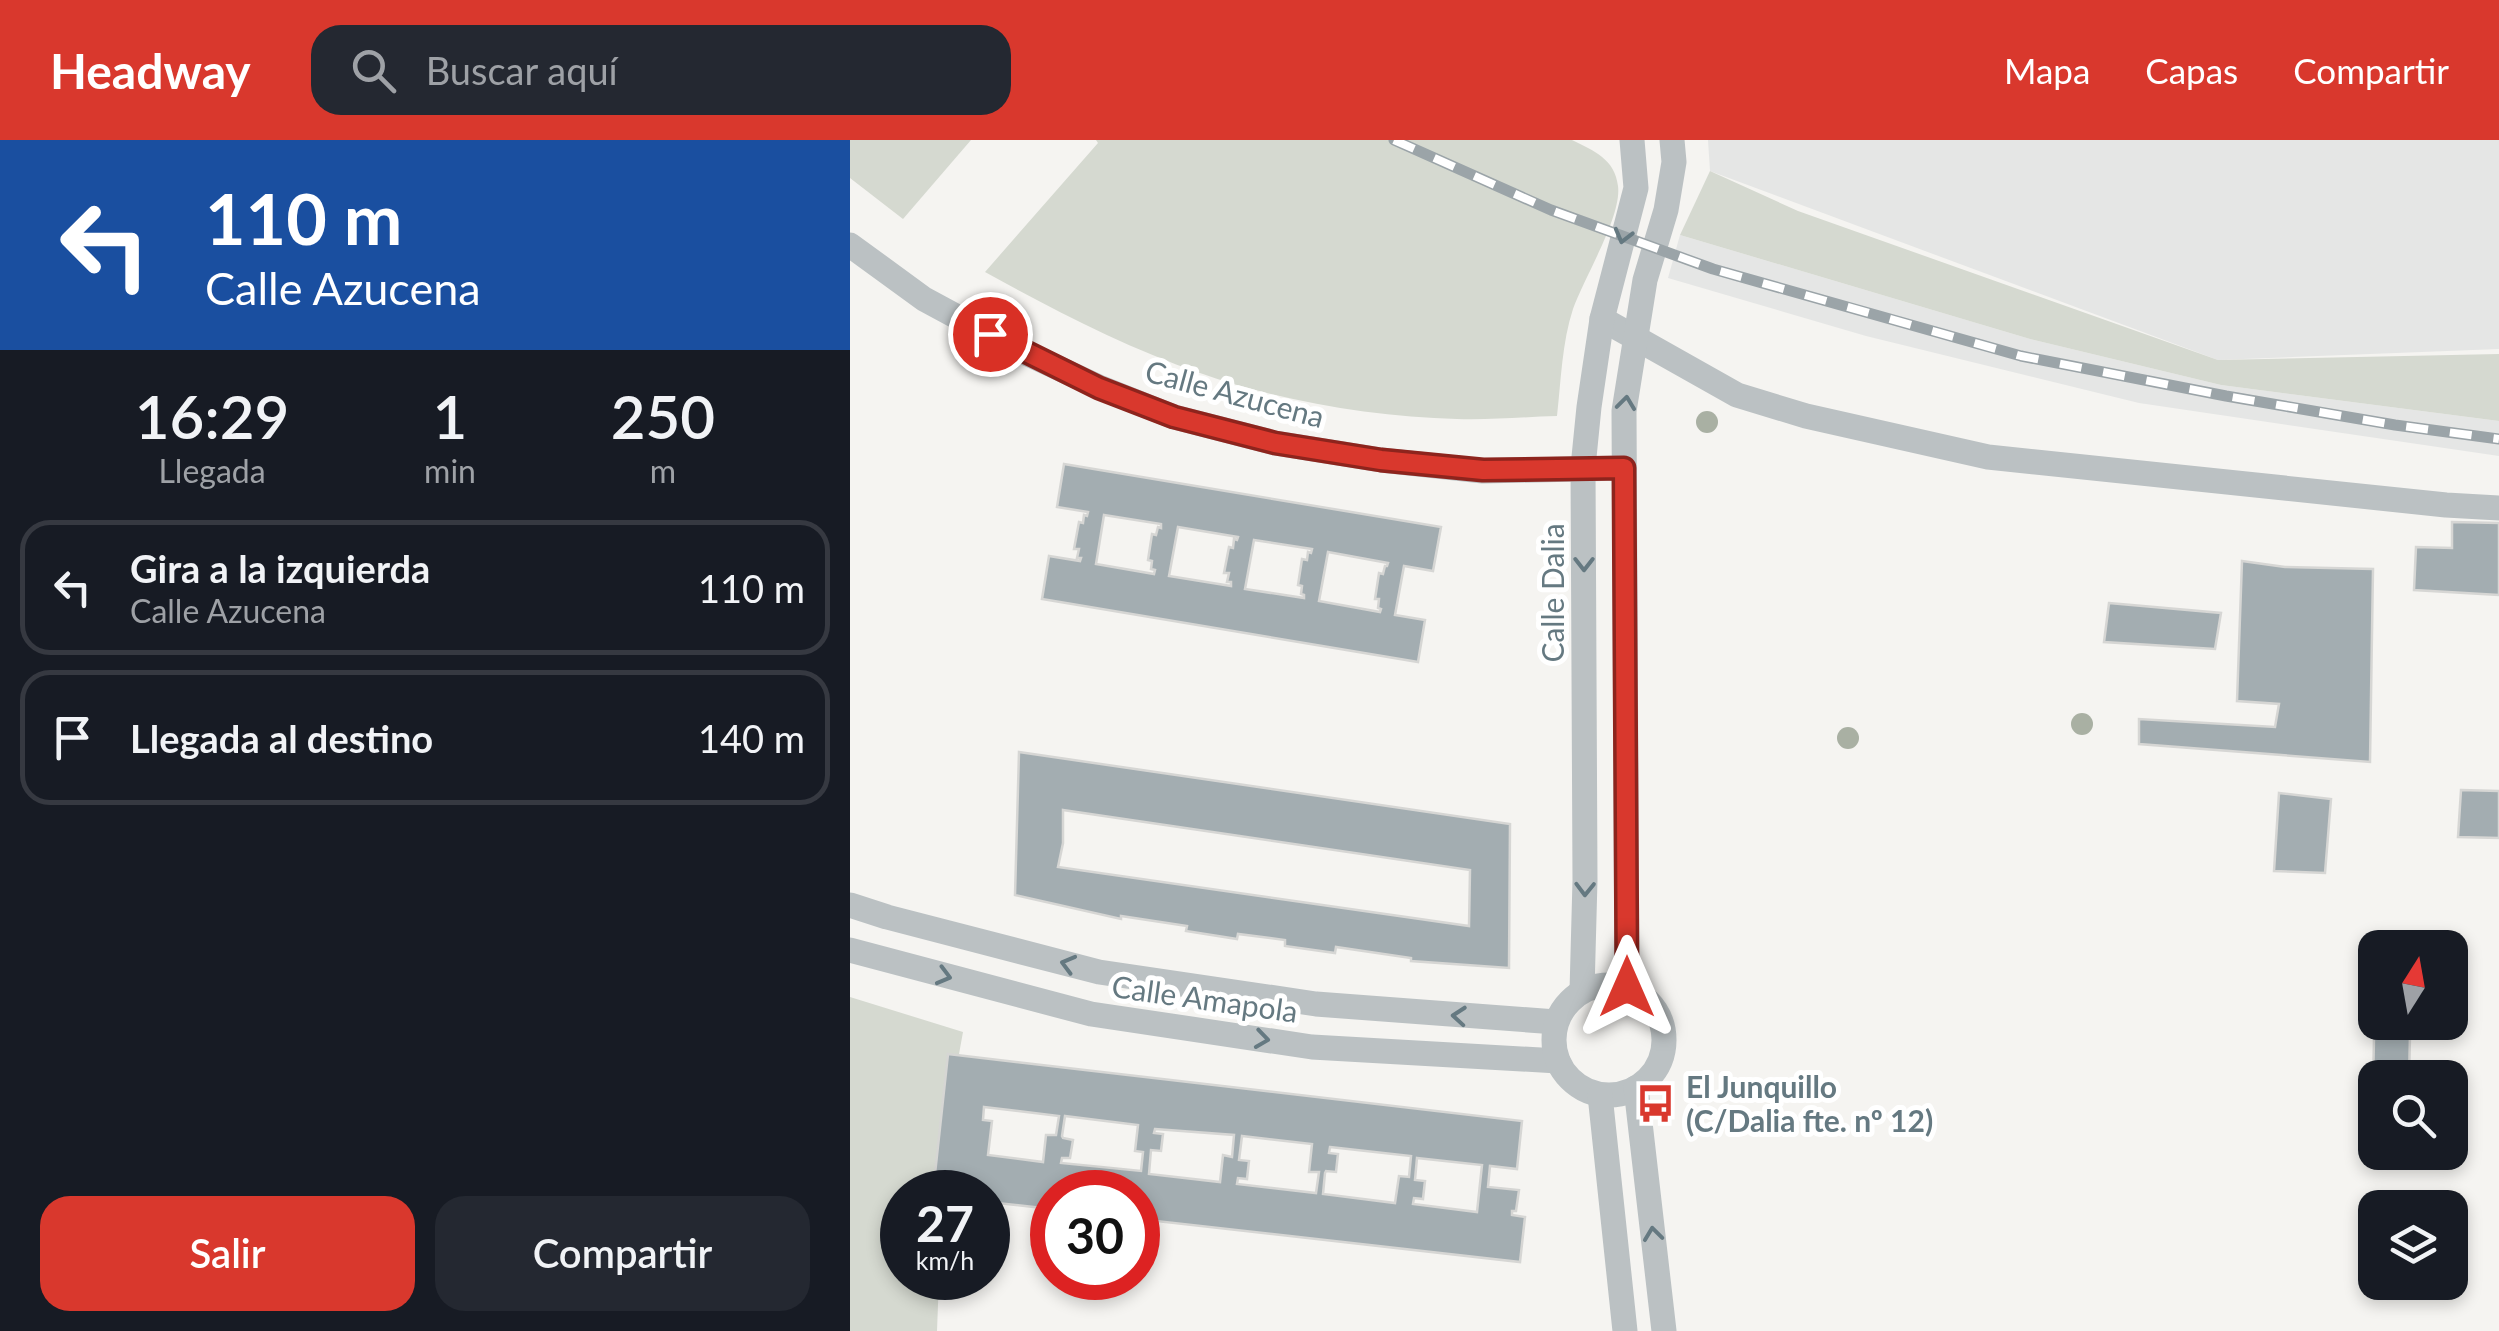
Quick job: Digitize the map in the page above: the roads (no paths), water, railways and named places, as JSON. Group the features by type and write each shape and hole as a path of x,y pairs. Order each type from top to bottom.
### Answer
{"street":[{"name":"Calle Dalia","path":"1582,991 1583,467 1602,319 1636,188 1632,140"},
{"path":"1627,987 1624,411 1646,280 1666,210 1674,162 1672,140"},
{"name":"Calle Azucena","path":"850,245 924,299 1013,347 1099,388 1174,417 1275,443 1381,460 1483,470 1624,468"},
{"path":"1602,319 1736,395 1806,416 1988,457 2446,506 2499,508"},
{"name":"Calle Amapola","path":"850,905 1100,972 1316,1004 1556,1022"},
{"name":"Calle Amapola","path":"850,950 1091,1014 1312,1046 1558,1062"},
{"path":"1600,984 1627,987 1644,996 1662,1022 1664,1052 1658,1068 1647,1081 1617,1095 1584,1090 1570,1080 1558,1062 1556,1022 1563,1008 1582,991 1600,984"},
{"path":"1636,1088 1664,1331"},
{"path":"1600,1095 1624,1331"}],"railway":[{"path":"1394,140 1551,210 1713,269 2021,356 2226,396 2499,439"}],"place":[{"name":"El Junquillo (C/Dalia fte. nº 12)","path":"1656,1103"}]}
